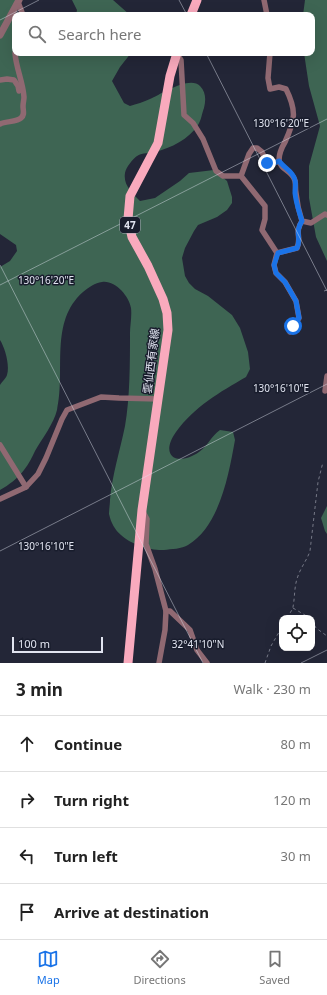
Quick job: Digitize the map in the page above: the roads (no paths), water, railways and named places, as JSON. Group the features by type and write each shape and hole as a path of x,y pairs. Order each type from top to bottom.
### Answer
{"main road":[{"path":"192,12 197,0"},
{"name":"雲仙西有家線","path":"128,663 142,510 168,330 163,299 148,266 132,237 128,219 130,196 158,143 170,76 176,56"}],"street":[{"path":"264,0 266,12"},
{"path":"18,1 22,12"},
{"path":"12,12 18,1"},
{"path":"0,35 12,12"},
{"path":"15,56 24,98 23,105"},
{"path":"178,56 180,60 184,115 193,122 203,138 216,171 223,176 242,176"},
{"path":"270,56 268,78 270,89 279,87 286,89 292,102 294,113 292,127 280,151 279,161 283,167 291,173 296,181 295,192 302,221 298,228 299,243 297,248 278,253"},
{"path":"0,80 12,79 17,83 24,114 22,118 0,124"},
{"path":"242,176 249,154 253,148 257,148 262,152 267,163 272,164 279,161"},
{"path":"242,176 264,206 265,219 262,230 278,253"},
{"path":"302,221 311,224 325,214 327,215"},
{"path":"278,253 274,265 276,273 285,282 296,301 299,318 290,332"},
{"path":"325,391 327,376"},
{"path":"0,499 26,487 38,474 67,410 101,397 159,398"},
{"path":"0,445 26,487"},
{"path":"142,510 147,519 146,544 156,569 166,611 165,630 159,663"},
{"path":"166,611 170,611 190,630 197,650 206,663"}]}
